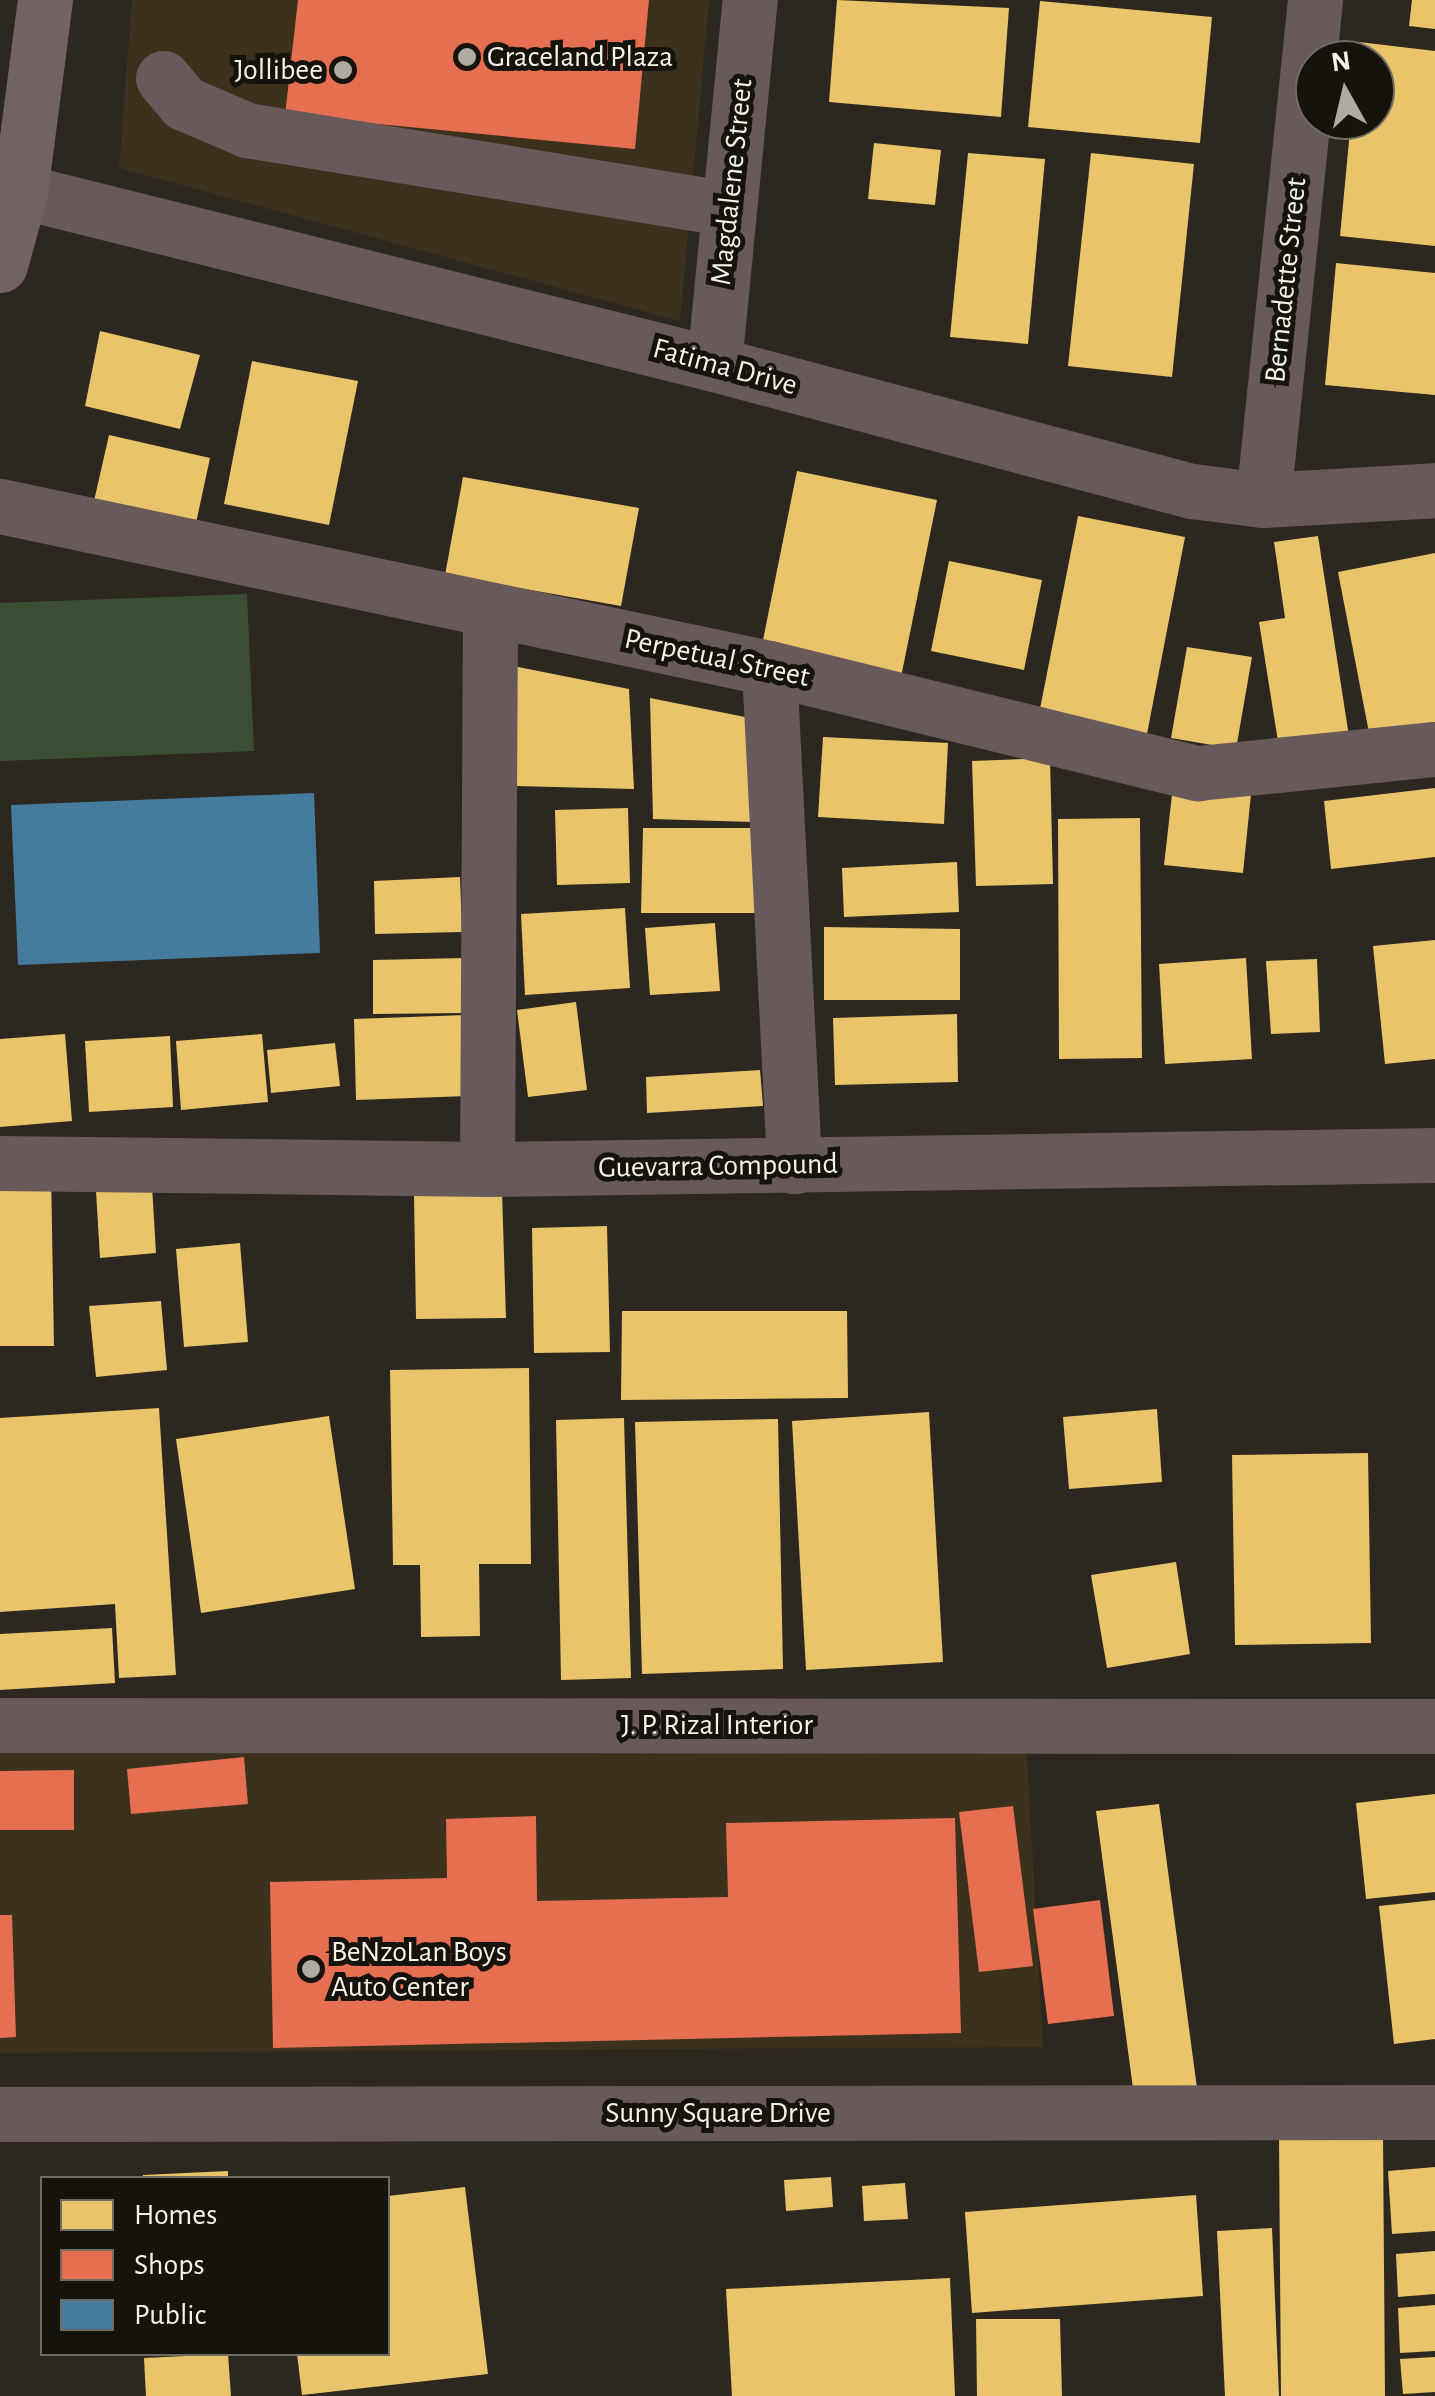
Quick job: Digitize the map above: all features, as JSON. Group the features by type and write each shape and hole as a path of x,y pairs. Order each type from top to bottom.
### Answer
{"main road":[{"path":"0,265 45,0"}],"street":[{"name":"Magdalene Street","path":"714,364 750,0"},
{"name":"Bernadette Street","path":"1263,500 1315,0"},
{"path":"163,78 184,103 247,130 728,209"},
{"name":"Fatima Drive","path":"10,189 714,364 1192,491 1263,500 1435,490"},
{"name":"Perpetual Street","path":"0,506 769,668 1198,772 1435,749"},
{"path":"487,1168 490,611"},
{"path":"769,668 794,1166"},
{"name":"Guevarra Compound","path":"0,1163 487,1168 1435,1155"},
{"name":"J. P. Rizal Interior","path":"0,1725 1435,1726"},
{"name":"Sunny Square Drive","path":"0,2114 1435,2112"}],"shaded area":[{"name":"Graceland Plaza","path":"132,0 709,0 680,321 119,168"},
{"path":"1026,1739 1043,2047 0,2053 0,1750"}],"green space":[{"path":"247,594 254,751 0,761 0,603"}],"building: Homes":[{"path":"837,0 1009,8 1001,117 829,102"},
{"path":"1412,0 1435,0 1435,29 1409,26"},
{"path":"1040,1 1212,17 1200,143 1028,127"},
{"path":"1395,46 1435,51 1435,246 1340,236 1349,140 1395,140"},
{"path":"874,143 941,150 935,205 868,199"},
{"path":"968,153 1045,159 1028,344 950,337"},
{"path":"1091,153 1194,164 1172,377 1068,366"},
{"path":"1336,263 1435,273 1435,395 1325,385"},
{"path":"100,331 200,355 180,429 85,406"},
{"path":"252,361 358,381 329,525 224,504"},
{"path":"109,435 210,458 196,523 94,501"},
{"path":"797,471 937,500 900,682 760,655"},
{"path":"463,477 639,508 621,606 445,575"},
{"path":"1078,516 1185,537 1146,739 1038,719"},
{"path":"1318,536 1350,743 1280,754 1259,622 1285,618 1274,542"},
{"path":"1435,553 1435,731 1371,743 1338,572"},
{"path":"949,561 1042,580 1024,670 931,651"},
{"path":"1187,647 1252,657 1236,749 1171,738"},
{"path":"513,666 629,689 634,789 515,786"},
{"path":"650,698 745,717 753,822 653,819"},
{"path":"823,737 948,743 944,824 818,817"},
{"path":"1050,758 1053,884 976,886 972,761"},
{"path":"1173,786 1251,794 1243,873 1164,865"},
{"path":"1435,788 1435,857 1331,869 1324,801"},
{"path":"628,808 630,883 557,885 555,810"},
{"path":"1140,818 1142,1058 1059,1059 1058,819"},
{"path":"643,828 760,828 759,913 641,913"},
{"path":"957,862 959,912 844,917 842,868"},
{"path":"460,877 462,932 375,934 374,881"},
{"path":"625,908 630,988 525,995 521,914"},
{"path":"715,923 720,991 650,995 645,928"},
{"path":"824,927 960,929 960,1000 824,1000"},
{"path":"1435,940 1435,1059 1385,1064 1373,946"},
{"path":"464,958 465,1013 373,1014 373,960"},
{"path":"1246,958 1252,1059 1165,1064 1159,964"},
{"path":"1317,959 1320,1032 1271,1034 1266,961"},
{"path":"576,1002 587,1090 528,1097 517,1010"},
{"path":"957,1014 958,1082 835,1085 833,1018"},
{"path":"466,1015 468,1096 356,1100 354,1019"},
{"path":"65,1034 72,1121 0,1127 0,1039"},
{"path":"262,1034 268,1102 181,1110 176,1041"},
{"path":"170,1036 173,1107 89,1112 85,1041"},
{"path":"335,1043 340,1086 271,1093 267,1050"},
{"path":"760,1070 763,1106 647,1113 646,1077"},
{"path":"51,1169 54,1346 0,1346 0,1170"},
{"path":"152,1185 156,1253 100,1258 96,1191"},
{"path":"502,1192 506,1318 416,1319 414,1195"},
{"path":"607,1226 610,1352 534,1353 532,1228"},
{"path":"240,1243 248,1342 184,1347 176,1249"},
{"path":"161,1301 167,1370 96,1377 89,1306"},
{"path":"622,1311 847,1311 848,1398 621,1400"},
{"path":"529,1368 531,1564 479,1564 480,1636 421,1637 420,1565 393,1565 390,1370"},
{"path":"159,1408 176,1675 119,1678 115,1604 0,1612 0,1418"},
{"path":"1157,1409 1162,1482 1069,1489 1063,1417"},
{"path":"929,1412 943,1662 806,1670 792,1421"},
{"path":"329,1416 355,1589 201,1613 176,1439"},
{"path":"624,1418 631,1678 561,1680 556,1420"},
{"path":"778,1419 783,1669 642,1674 635,1422"},
{"path":"1368,1453 1371,1643 1235,1645 1232,1455"},
{"path":"1176,1562 1190,1654 1107,1668 1091,1575"},
{"path":"112,1628 115,1683 0,1690 0,1634"},
{"path":"1435,1794 1435,1892 1366,1899 1356,1803"},
{"path":"1159,1804 1197,2088 1134,2096 1096,1811"},
{"path":"1435,1900 1435,2039 1394,2044 1379,1906"},
{"path":"1383,2136 1385,2396 1281,2396 1279,2137"},
{"path":"1435,2167 1435,2231 1392,2234 1388,2171"},
{"path":"228,2171 228,2176 143,2175"},
{"path":"831,2177 833,2207 786,2211 784,2180"},
{"path":"905,2183 908,2219 864,2221 862,2186"},
{"path":"465,2187 488,2374 302,2395 297,2356 390,2356 390,2196"},
{"path":"1196,2195 1203,2296 972,2313 965,2212"},
{"path":"1272,2228 1279,2396 1225,2396 1217,2231"},
{"path":"1435,2251 1435,2294 1398,2297 1396,2254"},
{"path":"950,2278 955,2396 732,2396 726,2289"},
{"path":"1435,2305 1435,2351 1400,2353 1398,2308"},
{"path":"976,2319 1060,2319 1062,2396 977,2396"},
{"path":"228,2356 231,2396 146,2396 144,2358"},
{"path":"1435,2357 1435,2392 1403,2394 1400,2359"}],"building: Shops":[{"name":"Graceland Plaza","path":"298,0 649,0 635,149 285,115"},
{"path":"244,1757 248,1804 131,1814 127,1769"},
{"path":"74,1770 74,1830 0,1830 0,1771"},
{"path":"1013,1806 1033,1966 979,1972 959,1812"},
{"path":"536,1816 537,1901 728,1897 726,1823 955,1818 961,2033 273,2048 270,1882 447,1878 446,1819"},
{"path":"1100,1900 1114,2016 1048,2024 1033,1909"},
{"path":"0,1915 12,1915 16,2037 0,2038"}],"building: Public":[{"path":"314,793 320,953 18,965 11,805"}],"place":[{"name":"Graceland Plaza","path":"467,57"},
{"name":"Jollibee","path":"343,70"},
{"name":"BeNzoLan Boys Auto Center","path":"311,1969"}]}
